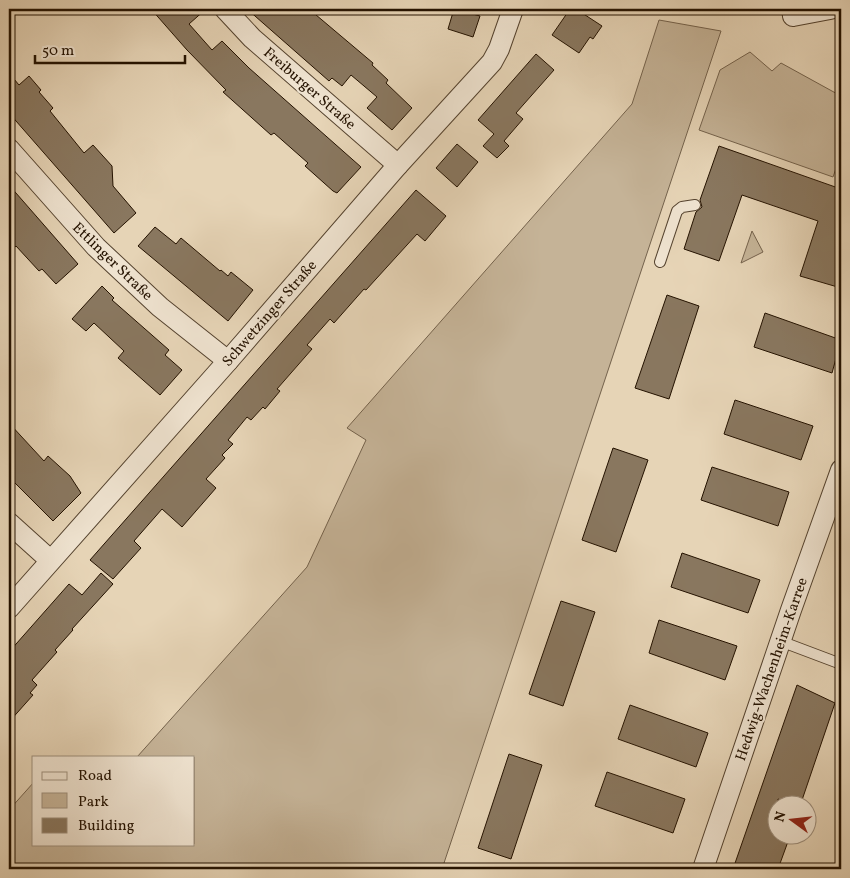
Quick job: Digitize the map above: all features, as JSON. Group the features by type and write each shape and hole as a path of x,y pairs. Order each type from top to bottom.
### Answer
{"street":[{"name":"Freiburger Straße","path":"225,9 252,38 398,165"},
{"name":"Schwetzinger Straße","path":"9,608 228,361 398,165 492,62 499,49 513,9"},
{"path":"792,12 830,9"},
{"name":"Ettlinger Straße","path":"9,149 96,247 160,307 228,361"},
{"name":"Hedwig-Wachenheim-Karree","path":"703,869 780,641 841,470"},
{"path":"9,523 50,560"}],"lane":[{"path":"660,262 677,212 682,207 695,204"},
{"path":"780,641 841,664"}],"green space":[{"path":"659,20 721,31 442,869 9,869 9,810 32,784 32,846 195,846 195,756 138,756 307,567 366,440 347,428 632,104"},
{"path":"750,52 772,71 781,63 841,96 841,154 833,177 699,130 720,70"},
{"path":"752,231 763,252 741,263"}],"building":[{"path":"151,9 206,9 189,24 212,50 222,41 249,68 361,167 337,193 333,191 305,166 308,163 274,133 271,135 223,92 226,90"},
{"path":"247,9 309,9 373,63 372,65 388,80 386,83 412,108 392,130 367,108 377,97 351,75 342,86 332,78 329,81"},
{"path":"454,9 480,16 473,37 448,29"},
{"path":"570,9 576,9 602,26 593,39 590,37 579,53 552,35"},
{"path":"536,54 554,70 516,113 523,119 504,141 509,146 497,158 483,146 494,134 478,120"},
{"path":"9,73 19,85 29,76 41,90 39,92 53,108 50,111 84,153 93,145 112,166 113,186 136,213 114,233 9,113"},
{"path":"457,144 478,162 457,187 436,168"},
{"path":"719,146 841,189 841,288 800,276 818,221 742,195 719,261 684,249 696,212 702,207 700,200"},
{"path":"9,185 78,264 56,284 42,269 39,271 16,246 9,252"},
{"path":"416,190 446,216 425,241 417,234 334,323 330,319 307,345 312,349 277,389 280,391 265,409 263,407 251,420 247,417 228,440 233,444 222,455 225,458 206,479 216,488 182,527 162,509 134,541 141,548 113,579 90,560"},
{"path":"155,227 176,244 181,238 220,271 228,276 231,272 253,290 228,321 138,246"},
{"path":"102,286 114,298 112,300 169,350 165,355 182,370 160,395 118,358 124,351 94,323 86,331 72,319"},
{"path":"667,295 699,306 669,399 635,388"},
{"path":"765,313 841,340 832,373 754,347"},
{"path":"735,400 813,426 801,460 724,434"},
{"path":"9,423 44,461 48,456 70,476 81,493 53,521 9,477"},
{"path":"613,448 648,460 616,552 582,540"},
{"path":"712,467 789,492 778,526 701,500"},
{"path":"682,553 760,580 748,613 671,587"},
{"path":"101,573 113,584 72,629 55,650 57,652 32,680 37,685 30,693 33,695 9,722 9,652 69,584 82,595"},
{"path":"561,601 595,612 563,706 529,694"},
{"path":"659,620 737,646 725,680 649,653"},
{"path":"797,685 835,703 803,796 768,796 768,846 786,846 778,869 733,869"},
{"path":"630,705 708,733 696,767 618,739"},
{"path":"509,754 542,765 511,859 478,848"},
{"path":"607,772 685,799 673,833 595,806"}]}
